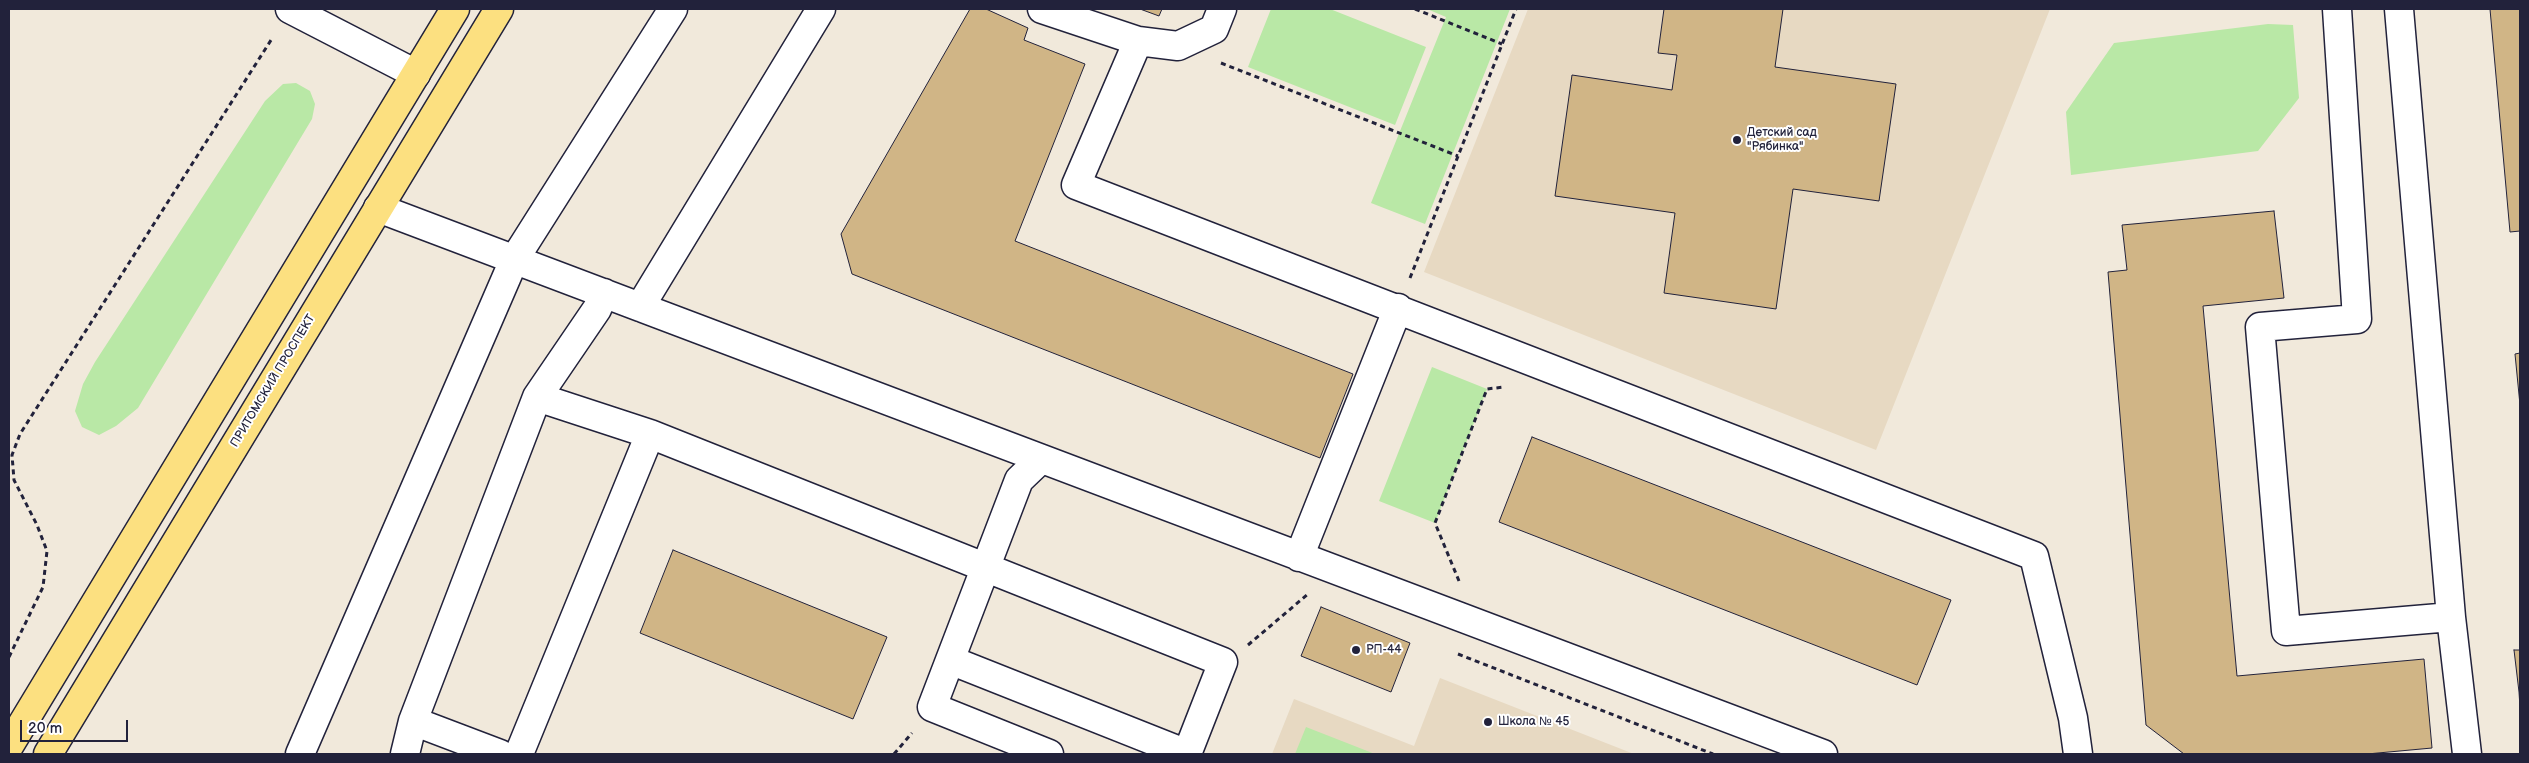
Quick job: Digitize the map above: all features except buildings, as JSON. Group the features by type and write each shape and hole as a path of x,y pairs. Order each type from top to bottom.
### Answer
{"main road":[{"path":"9,746 455,9"},
{"name":"ПРИТОМСКИЙ ПРОСПЕКТ","path":"48,754 499,9"}],"lane":[{"path":"290,9 416,74"},
{"path":"300,754 514,260 673,9"},
{"path":"640,307 822,9"},
{"path":"1042,9 1138,41 1178,46 1214,29 1222,9"},
{"path":"2337,9 2358,319 2260,327 2286,631 2451,618"},
{"path":"2399,9 2451,618 2467,754"},
{"path":"1138,41 1076,185 1398,308 2034,556 2073,718 2078,754"},
{"path":"378,208 1822,754"},
{"path":"405,754 414,721 537,397 597,309 604,293"},
{"path":"1299,556 1398,308"},
{"path":"537,397 650,434 1223,662 1187,754 950,660"},
{"path":"519,754 650,434"},
{"path":"1041,459 1019,480 932,707 1049,754"},
{"path":"414,721 500,754"}],"path":[{"path":"9,657 43,587 46,551 36,525 14,480 12,455 20,434 290,9"},
{"path":"1414,9 1502,44"},
{"path":"1398,308 1516,9"},
{"path":"1178,46 1458,156"},
{"path":"1476,623 1435,523 1487,389 1505,387"},
{"path":"1223,662 1248,644 1313,590"}],"shaded area":[{"name":"Детский сад \"Рябинка\"","path":"1528,9 2050,9 1876,450 1424,272"},
{"name":"Школа № 45","path":"1440,678 1634,754 1272,754 1294,699 1414,746"}],"green space":[{"path":"1271,9 1330,9 1426,47 1395,125 1248,67"},
{"path":"1427,9 1510,9 1425,224 1371,203 1446,17"},
{"path":"2268,24 2293,25 2299,98 2258,151 2071,175 2066,112 2114,43"},
{"path":"296,83 310,91 315,104 312,119 138,408 116,426 99,435 82,427 75,411 83,384 95,362 265,101 283,84"},
{"path":"1432,367 1487,389 1435,523 1379,501"},
{"path":"1306,727 1375,754 1295,754"}],"place":[{"name":"Детский сад \"Рябинка\"","path":"1737,140"},
{"name":"РП-44","path":"1356,650"},
{"name":"Школа № 45","path":"1488,722"}]}
